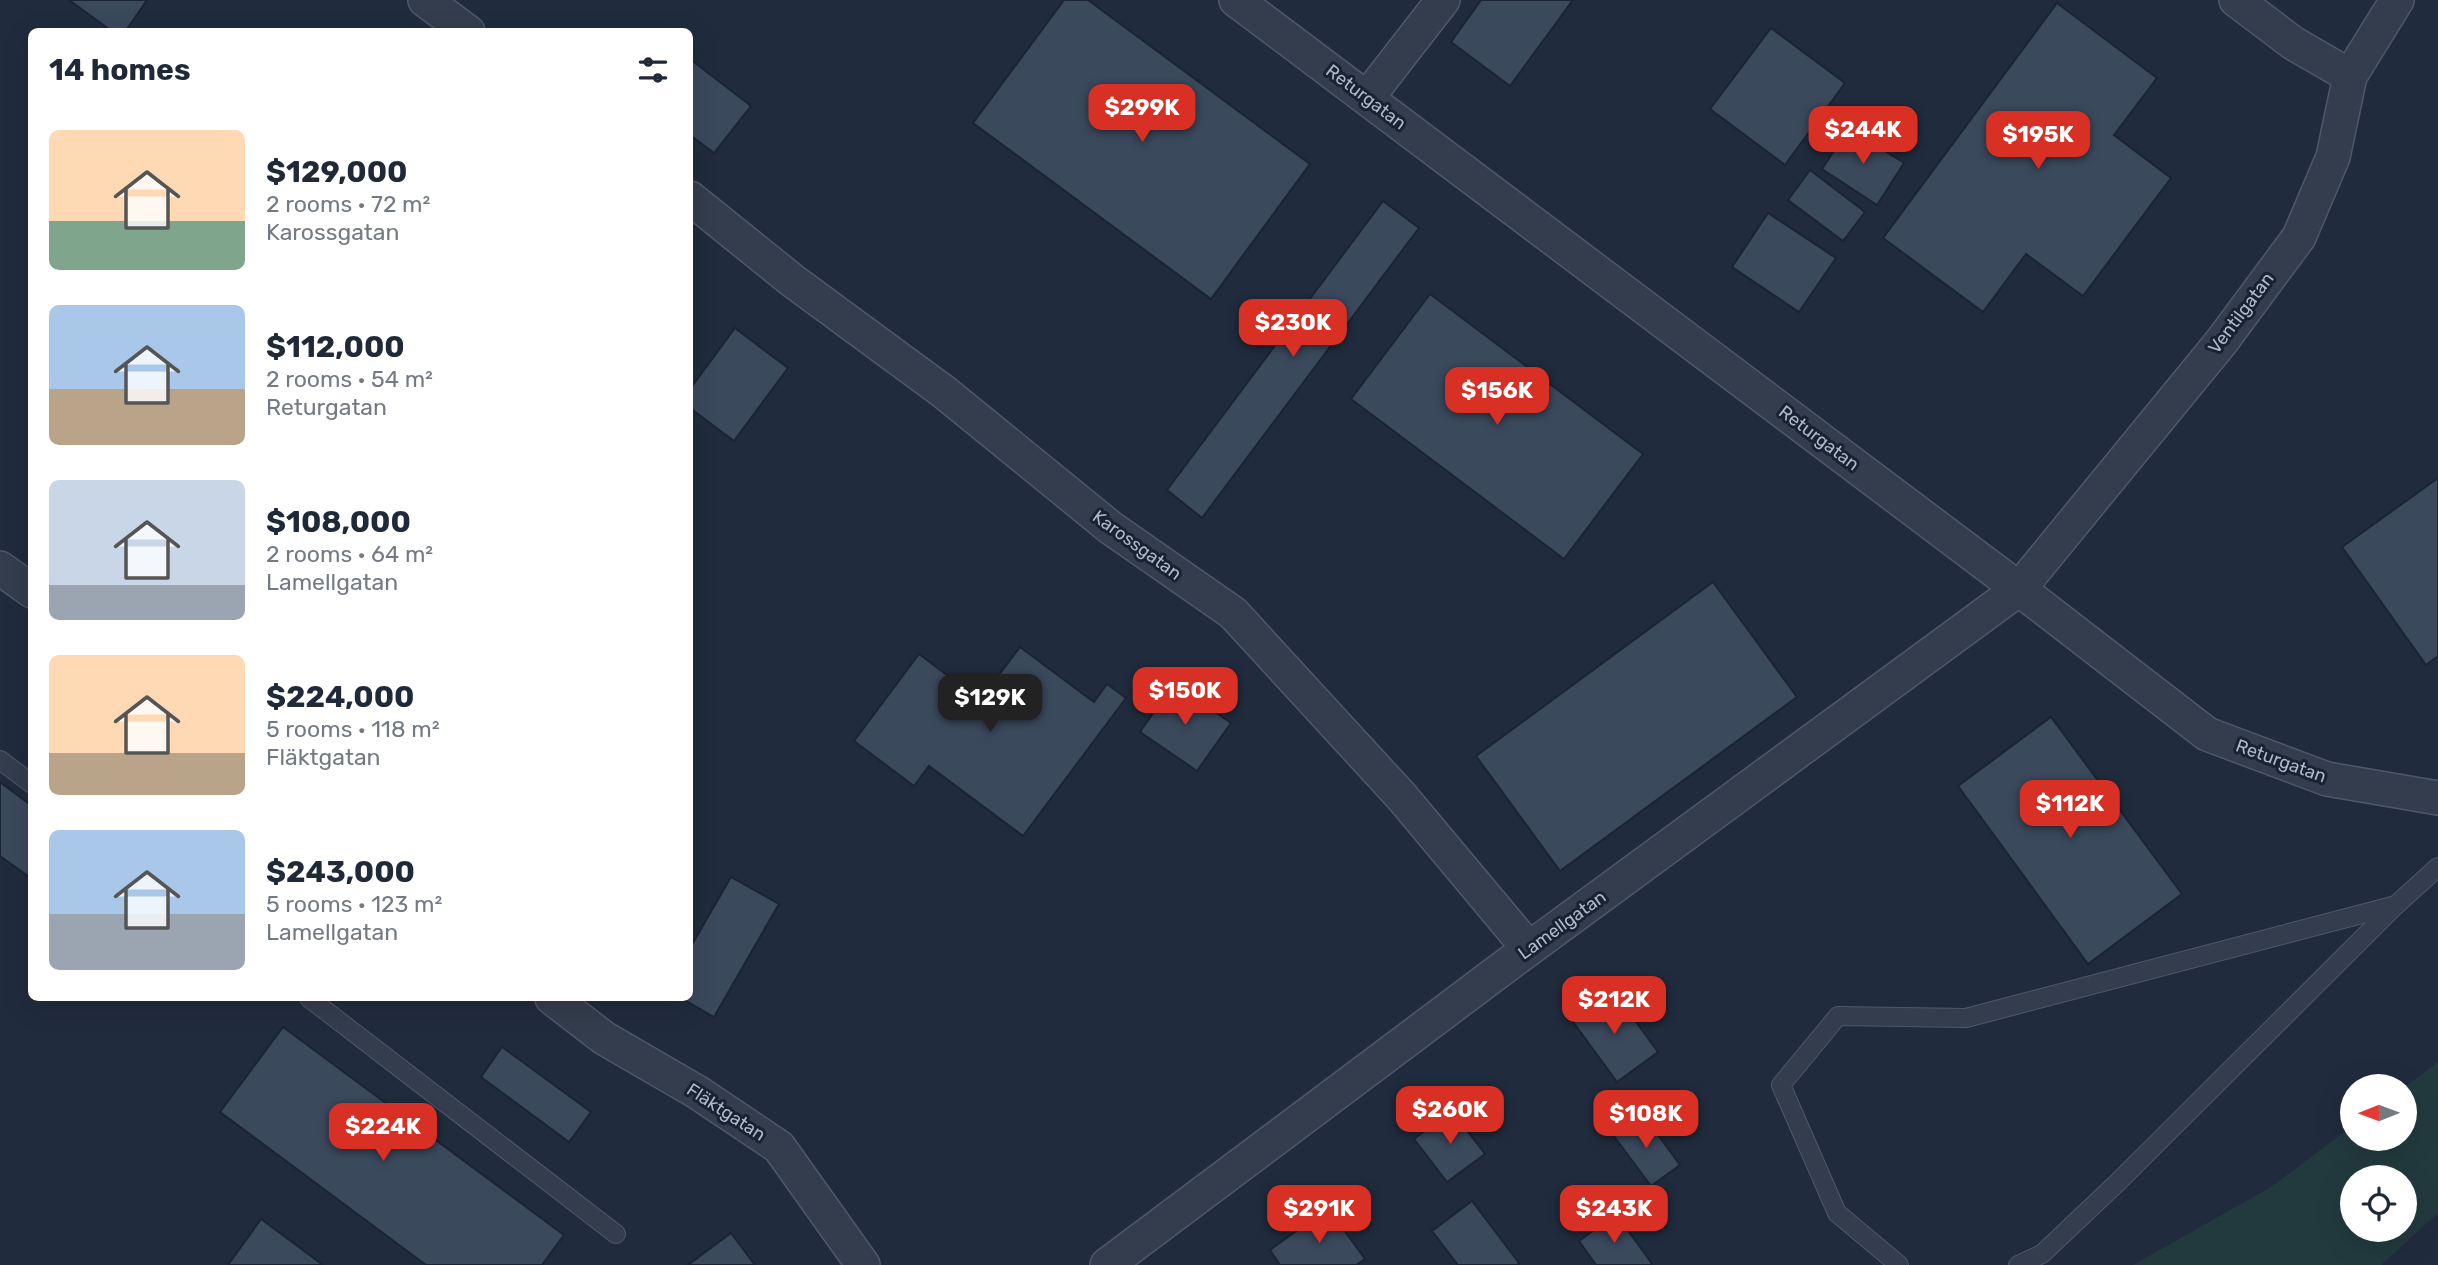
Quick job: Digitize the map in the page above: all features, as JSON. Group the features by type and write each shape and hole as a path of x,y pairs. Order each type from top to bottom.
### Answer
{"street":[{"path":"425,0 463,28"},
{"name":"Returgatan","path":"1236,0 2020,589 2207,734 2327,779 2438,798"},
{"path":"1367,98 1443,0"},
{"path":"2236,0 2293,43 2350,76"},
{"name":"Ventilgatan","path":"2020,589 2222,341 2299,237 2333,158 2350,76 2397,0"},
{"name":"Karossgatan","path":"693,200 793,281 944,392 1111,528 1233,613 1402,797 1529,949"},
{"path":"0,568 28,588"},
{"name":"Lamellgatan","path":"1107,1265 1529,949 2020,589"},
{"name":"Fläktgatan","path":"556,1001 604,1038 697,1092 779,1147 863,1265"}],"lane":[{"path":"0,760 28,781"},
{"path":"2018,1265 2042,1254 2118,1182 2396,905 2438,867"},
{"path":"1899,1265 1837,1213 1782,1085 1838,1016 1966,1018 2396,905"},
{"path":"313,1001 616,1234"}],"green space":[{"path":"2438,1062 2438,1213 2417,1232 2417,1165 2340,1165 2340,1242 2406,1242 2381,1265 2133,1265 2271,1187 2340,1135 2340,1152 2417,1152 2417,1078"}],"building":[{"path":"69,0 147,0 128,28 108,28"},
{"path":"1064,0 1088,0 1310,164 1211,299 973,123"},
{"path":"1481,0 1573,0 1510,86 1451,42"},
{"path":"2057,3 2157,78 2114,135 2171,178 2083,296 2026,254 1983,312 1883,238"},
{"path":"1771,28 1845,83 1785,165 1710,109"},
{"path":"693,61 751,106 714,153 693,137"},
{"path":"1849,128 1904,163 1877,205 1822,169"},
{"path":"1810,170 1865,212 1843,241 1788,200"},
{"path":"1383,201 1419,228 1202,518 1167,490"},
{"path":"1768,213 1836,258 1799,312 1732,267"},
{"path":"1430,294 1643,454 1564,559 1351,399"},
{"path":"735,328 788,368 734,441 693,410 693,385"},
{"path":"2438,478 2438,656 2426,665 2342,547"},
{"path":"1713,582 1797,697 1560,871 1476,756"},
{"path":"1020,647 1094,702 1107,684 1126,698 1023,836 929,766 914,786 854,741 919,654 980,700"},
{"path":"1174,683 1231,723 1197,771 1140,732"},
{"path":"2051,717 2182,894 2088,964 1958,786"},
{"path":"0,782 28,803 28,876 0,856"},
{"path":"731,877 779,904 714,1017 686,1001 693,1001 693,943"},
{"path":"1612,989 1658,1052 1617,1082 1571,1019"},
{"path":"283,1027 564,1235 542,1265 426,1265 220,1112"},
{"path":"502,1047 591,1112 569,1142 481,1077"},
{"path":"1452,1111 1485,1154 1447,1182 1414,1139"},
{"path":"1642,1113 1680,1165 1651,1186 1613,1135"},
{"path":"1472,1201 1519,1263 1517,1265 1458,1265 1432,1231"},
{"path":"1328,1208 1365,1259 1356,1265 1280,1265 1270,1250"},
{"path":"1616,1214 1653,1265 1596,1265 1579,1241"},
{"path":"261,1219 323,1265 228,1265"},
{"path":"731,1233 755,1265 688,1265"}]}
